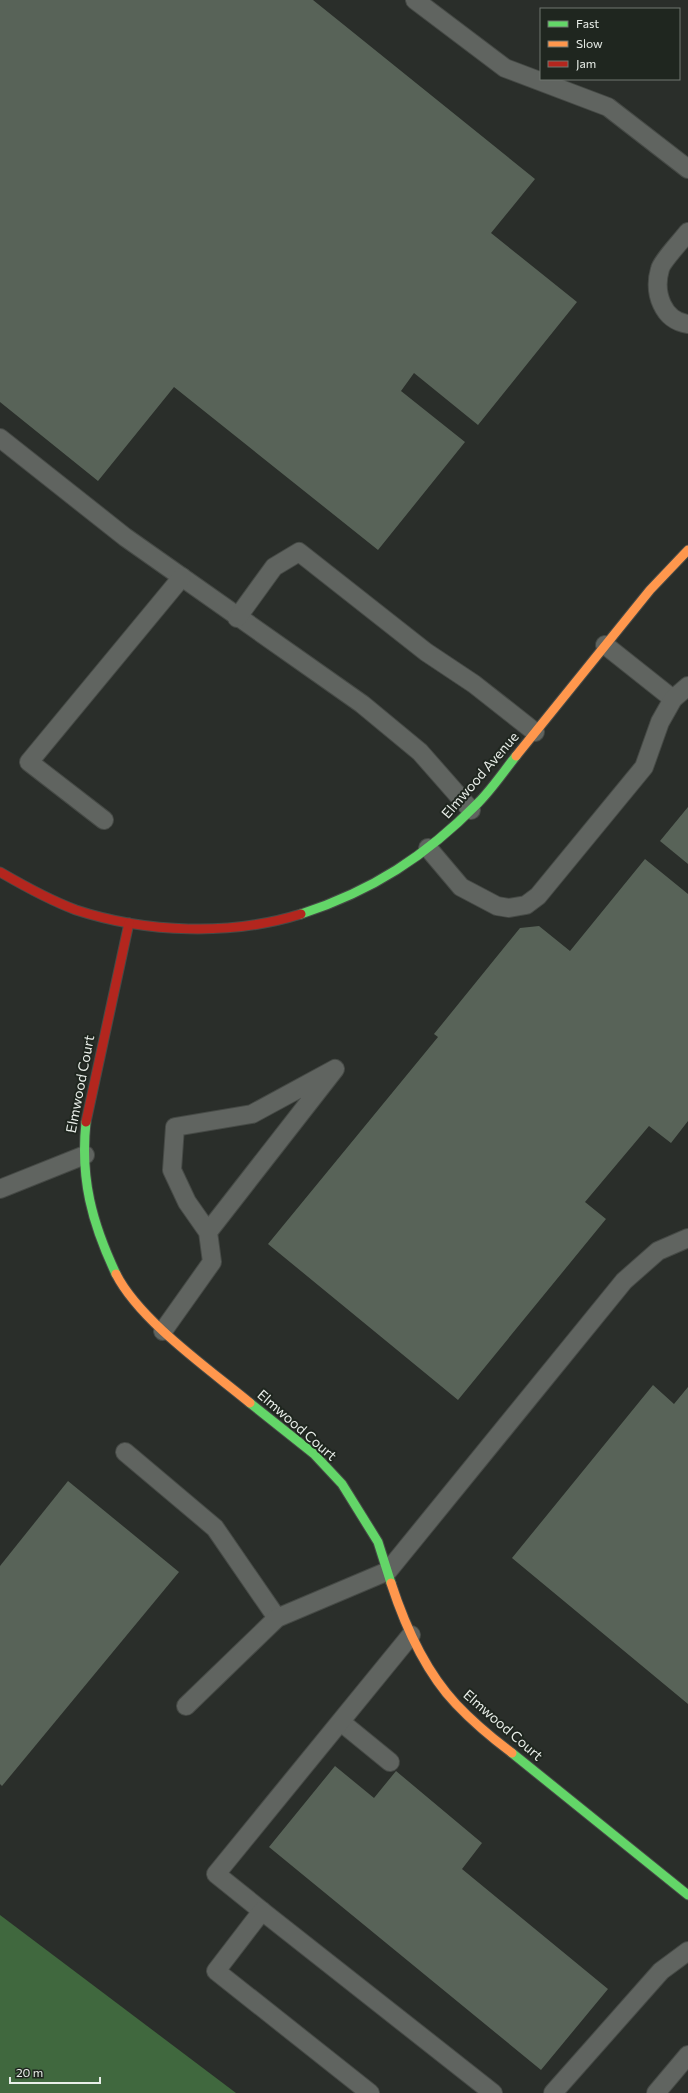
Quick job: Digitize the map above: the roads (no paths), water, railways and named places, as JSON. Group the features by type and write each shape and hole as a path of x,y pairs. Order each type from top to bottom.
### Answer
{"street":[{"name":"Elmwood Avenue","path":"0,872 35,892 78,910 129,923 195,929 237,926 278,920 304,913 357,893 405,866 448,832 471,810 667,570 688,550"},
{"name":"Elmwood Court","path":"129,923 87,1112 84,1142 85,1175 89,1202 101,1242 119,1279 135,1301 163,1331 314,1454 333,1474 354,1501 378,1542 402,1616 411,1635 439,1683 475,1723 688,1895"}],"lane":[{"path":"415,0 505,68 608,107 688,169"},
{"path":"688,232 660,268 658,288 661,307 678,323 688,324"},
{"path":"0,438 125,537 237,618 362,704 420,752 471,810"},
{"path":"237,618 274,567 299,552 426,652 474,684 535,732"},
{"path":"104,820 29,762 182,577"},
{"path":"606,645 673,699"},
{"path":"428,848 461,887 467,891 497,906 509,908 526,905 538,896 644,767 660,722 673,699 688,686"},
{"path":"163,1331 212,1262 208,1232 187,1202 172,1170 175,1127 252,1114 335,1069 208,1232"},
{"path":"0,1189 85,1155"},
{"path":"186,1706 277,1618 388,1570 624,1281 658,1251 688,1238"},
{"path":"125,1452 215,1528 277,1618"},
{"path":"411,1635 216,1874 493,2093"},
{"path":"341,1722 390,1762"},
{"path":"262,1911 216,1971 370,2093"},
{"path":"553,2093 661,1971 688,1950"},
{"path":"656,2093 688,2055"}]}
